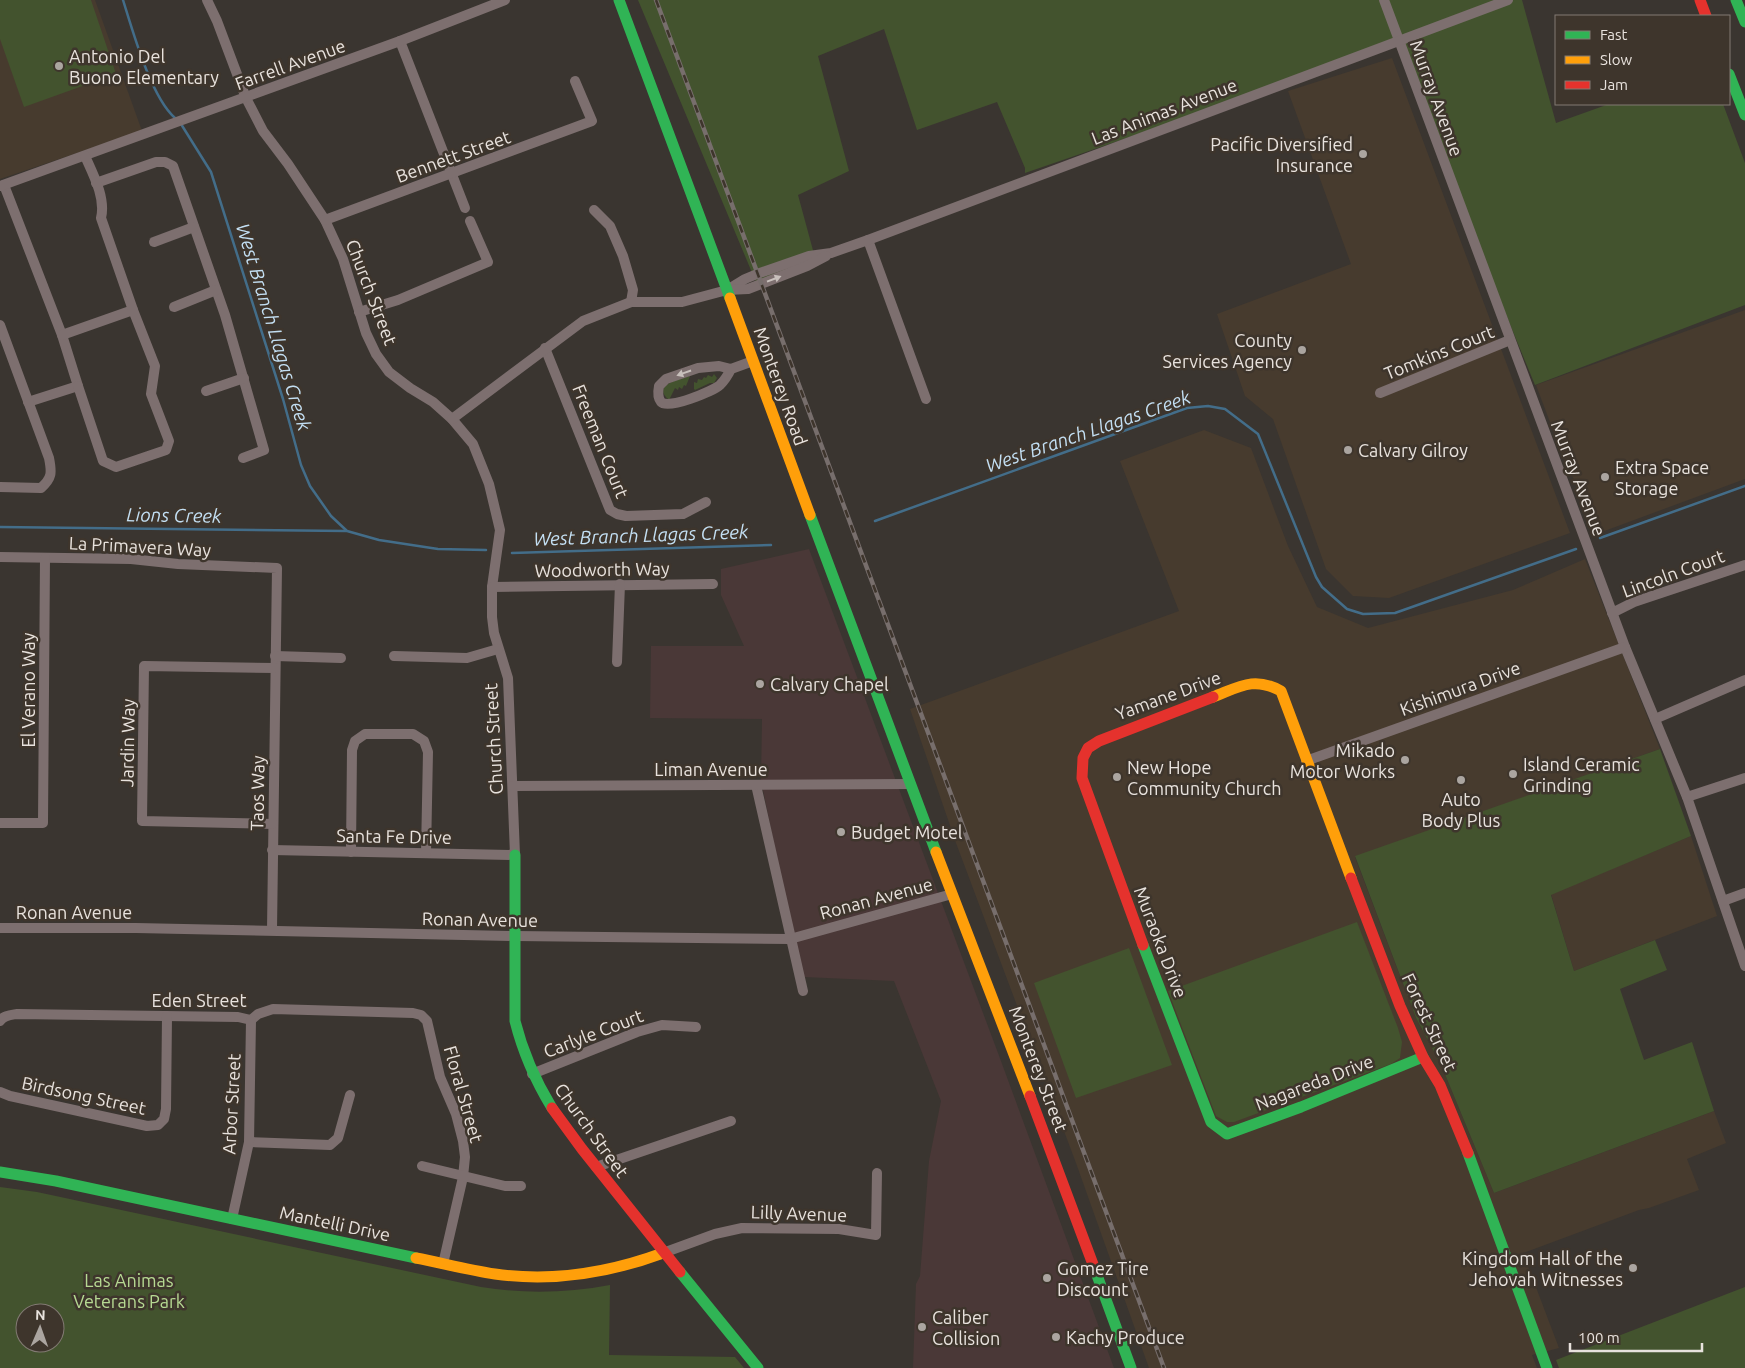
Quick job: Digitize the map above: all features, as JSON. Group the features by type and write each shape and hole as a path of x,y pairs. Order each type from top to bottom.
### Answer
{"main road":[{"name":"Monterey Road","path":"619,0 910,784"},
{"path":"1700,0 1706,15"},
{"path":"1736,0 1745,22"},
{"path":"1730,77 1745,115"},
{"name":"Yamane Drive","path":"1080,765 1087,748 1106,737 1242,686 1256,682 1267,683 1281,691"},
{"name":"Forest Street","path":"1281,691 1400,1006 1423,1057 1440,1084 1464,1142 1547,1368"},
{"name":"Muraoka Drive","path":"1080,765 1082,778 1115,871 1211,1122 1217,1128"},
{"name":"Monterey Street","path":"910,784 1020,1068 1131,1368"},
{"name":"Church Street","path":"515,855 515,1021 518,1038 532,1074 546,1097 596,1167 663,1253 758,1368"},
{"name":"Nagareda Drive","path":"1217,1128 1227,1134 1358,1085 1423,1057"},
{"name":"Mantelli Drive","path":"0,1172 56,1180 442,1264 516,1277 557,1277 589,1274 663,1253"}],"street":[{"name":"Church Street","path":"207,0 217,21 246,98 263,131 288,164 325,220 343,259 366,333 376,354 389,372 433,402 452,419 472,444 489,484 500,530 492,587 492,617 498,648 508,678 515,855"},
{"name":"Farrell Avenue","path":"2,186 246,98 505,0"},
{"name":"Murray Avenue","path":"1384,0 1612,613 1687,797 1745,966"},
{"name":"Las Animas Avenue","path":"632,302 682,302 727,290 748,289 807,266 831,253 1508,0"},
{"path":"400,41 465,208"},
{"name":"Bennett Street","path":"325,220 592,121 575,82"},
{"path":"2,186 62,336 103,461 116,467 166,450 169,441 151,394 155,366 101,218 103,208 96,183 85,156"},
{"path":"96,183 156,162 165,162 173,166 216,290 244,378 264,450 243,458"},
{"path":"452,419 583,321 632,302 633,290 623,256 610,226 594,210"},
{"path":"359,312 398,300 488,262 470,221"},
{"path":"154,242 194,227"},
{"path":"868,240 926,399"},
{"path":"174,307 216,290"},
{"path":"62,336 133,310"},
{"path":"0,325 49,458 52,471 49,481 41,488 0,487"},
{"name":"Tomkins Court","path":"1380,393 1510,340"},
{"name":"Freeman Court","path":"545,348 610,510 626,516 683,514 706,502"},
{"path":"731,369 719,386 680,403 665,404 661,402 658,394 659,386 666,379 698,368 719,366 731,369 753,361"},
{"path":"206,390 244,378"},
{"path":"28,402 78,386"},
{"name":"La Primavera Way","path":"0,557 131,559 178,564 277,568"},
{"name":"El Verano Way","path":"0,823 43,823 45,558"},
{"name":"Lincoln Court","path":"1612,613 1634,602 1745,565"},
{"name":"Taos Way","path":"272,930 277,568"},
{"path":"617,662 620,584"},
{"name":"Woodworth Way","path":"492,587 713,584"},
{"name":"Kishimura Drive","path":"1306,761 1625,647"},
{"path":"394,656 467,658 498,648"},
{"path":"275,656 341,658"},
{"name":"Jardin Way","path":"273,824 142,821 144,666 275,668"},
{"path":"1655,719 1745,680"},
{"path":"351,852 352,750 355,741 365,734 414,734 424,741 428,752 426,853"},
{"path":"1687,797 1745,778"},
{"name":"Liman Avenue","path":"513,786 910,784"},
{"path":"756,785 802,991"},
{"name":"Santa Fe Drive","path":"272,850 515,855"},
{"path":"1723,901 1745,893"},
{"name":"Ronan Avenue","path":"0,928 136,928 515,936 790,938 952,894"},
{"name":"Eden Street","path":"0,1021 8,1015 17,1014 238,1017 251,1020 266,1010 273,1009 413,1012 427,1020"},
{"name":"Birdsong Street","path":"0,1092 10,1096 147,1126 161,1123 166,1109 167,1016"},
{"name":"Arbor Street","path":"232,1219 249,1142 251,1020"},
{"name":"Floral Street","path":"427,1020 440,1077 456,1114 465,1157 463,1177 442,1264"},
{"name":"Carlyle Court","path":"532,1074 637,1032 662,1025 696,1026"},
{"path":"249,1142 330,1145 338,1138 350,1095"},
{"path":"596,1167 731,1121"},
{"path":"422,1166 505,1186 521,1186"},
{"name":"Lilly Avenue","path":"663,1253 715,1234 742,1228 839,1229 876,1235 877,1173"}],"shaded area":[{"name":"Antonio Del Buono Elementary","path":"0,0 95,0 142,131 0,179"},
{"path":"1392,58 1570,533 1389,598 1353,596 1326,569 1273,419 1245,396 1217,314 1351,264 1288,91"},
{"path":"1745,310 1745,479 1599,533 1562,454 1536,385"},
{"path":"1204,430 1251,448 1288,546 1317,607 1368,628 1513,590 1585,559 1660,749 1355,857 1416,1018 1442,1067 1494,1193 1714,1111 1726,1143 1687,1159 1699,1190 1523,1253 1559,1348 1532,1355 1537,1368 1149,1368 1076,1163 956,843 910,709 1179,611 1120,461"},
{"path":"809,549 1114,1368 913,1368 916,1284 920,1276 929,1161 941,1101 894,981 804,977 794,942 761,780 762,719 650,718 651,646 744,646 721,595 721,569"},
{"path":"1691,836 1717,916 1574,971 1551,894"}],"green space":[{"path":"0,0 91,0 116,74 24,107 0,39"},
{"path":"638,0 1522,0 1556,123 1606,105 1723,105 1745,163 1745,305 1535,385 1449,176 1403,43 1025,173 1025,168 997,102 917,130 884,29 818,56 849,171 798,195 817,265 758,287"},
{"path":"714,374 717,378 714,383 694,389 694,382 697,383 698,379 702,380 708,375 712,377"},
{"path":"690,376 686,386 684,385 682,389 679,387 678,390 675,388 669,400 664,395 663,390 669,384"},
{"path":"1660,749 1691,836 1551,895 1574,971 1655,940 1667,970 1620,989 1644,1060 1692,1042 1714,1111 1494,1193 1442,1067 1416,1018 1355,856"},
{"path":"1357,922 1398,1028 1402,1042 1400,1058 1391,1064 1234,1122 1227,1122 1216,1116 1168,991"},
{"path":"1129,948 1172,1065 1076,1098 1034,983"},
{"name":"Las Animas Veterans Park","path":"0,1187 37,1192 481,1287 513,1291 546,1292 610,1285 609,1355 735,1357 744,1368 0,1368"},
{"path":"1745,1287 1745,1368 1559,1368 1556,1360"}],"waterway":[{"name":"West Branch Llagas Creek","path":"123,0 151,80 166,108 175,118"},
{"name":"West Branch Llagas Creek","path":"181,124 211,172 283,399 301,465 310,486 331,516 347,531 379,540 438,549 486,550"},
{"name":"West Branch Llagas Creek","path":"875,521 1187,408 1208,406 1225,409 1258,434 1316,577 1322,587 1347,609 1363,614 1395,613 1576,549"},
{"name":"West Branch Llagas Creek","path":"1600,538 1745,486"},
{"name":"Lions Creek","path":"0,527 346,531"},
{"name":"West Branch Llagas Creek","path":"512,553 771,545"}],"railway":[{"path":"656,0 1164,1368"}],"traffic: fast":[{"path":"619,0 730,298"},
{"path":"1736,0 1745,22"},
{"path":"1730,77 1745,115"},
{"path":"810,515 936,852"},
{"path":"515,855 515,1021 530,1066 552,1108"},
{"path":"1143,945 1211,1122 1227,1134 1301,1107 1423,1057"},
{"path":"1468,1153 1547,1368"},
{"path":"0,1172 56,1181 416,1258"},
{"path":"1094,1267 1131,1368"},
{"path":"680,1272 758,1368"}],"traffic: slow":[{"path":"730,298 810,515"},
{"path":"1213,697 1239,687 1254,684 1263,684 1281,691 1351,878"},
{"path":"936,852 1030,1096"},
{"path":"416,1258 475,1271 538,1277 601,1271 663,1253"}],"traffic: jam":[{"path":"1700,0 1706,15"},
{"path":"1143,945 1082,778 1083,758 1088,748 1099,741 1213,697"},
{"path":"1351,878 1400,1006 1423,1057 1440,1085 1468,1153"},
{"path":"1030,1096 1094,1267"},
{"path":"552,1108 582,1149 680,1272"}],"place":[{"name":"Antonio Del Buono Elementary","path":"59,66"},
{"name":"Pacific Diversified Insurance","path":"1363,154"},
{"name":"County Services Agency","path":"1302,350"},
{"name":"Calvary Gilroy","path":"1348,450"},
{"name":"Extra Space Storage","path":"1605,477"},
{"name":"Calvary Chapel","path":"760,684"},
{"name":"Mikado Motor Works","path":"1405,760"},
{"name":"Island Ceramic Grinding","path":"1513,774"},
{"name":"New Hope Community Church","path":"1117,777"},
{"name":"Auto Body Plus","path":"1461,780"},
{"name":"Budget Motel","path":"841,832"},
{"name":"Kingdom Hall of the Jehovah Witnesses","path":"1633,1268"},
{"name":"Gomez Tire Discount","path":"1047,1278"},
{"name":"Caliber Collision","path":"922,1327"},
{"name":"Kachy Produce","path":"1056,1337"}]}
